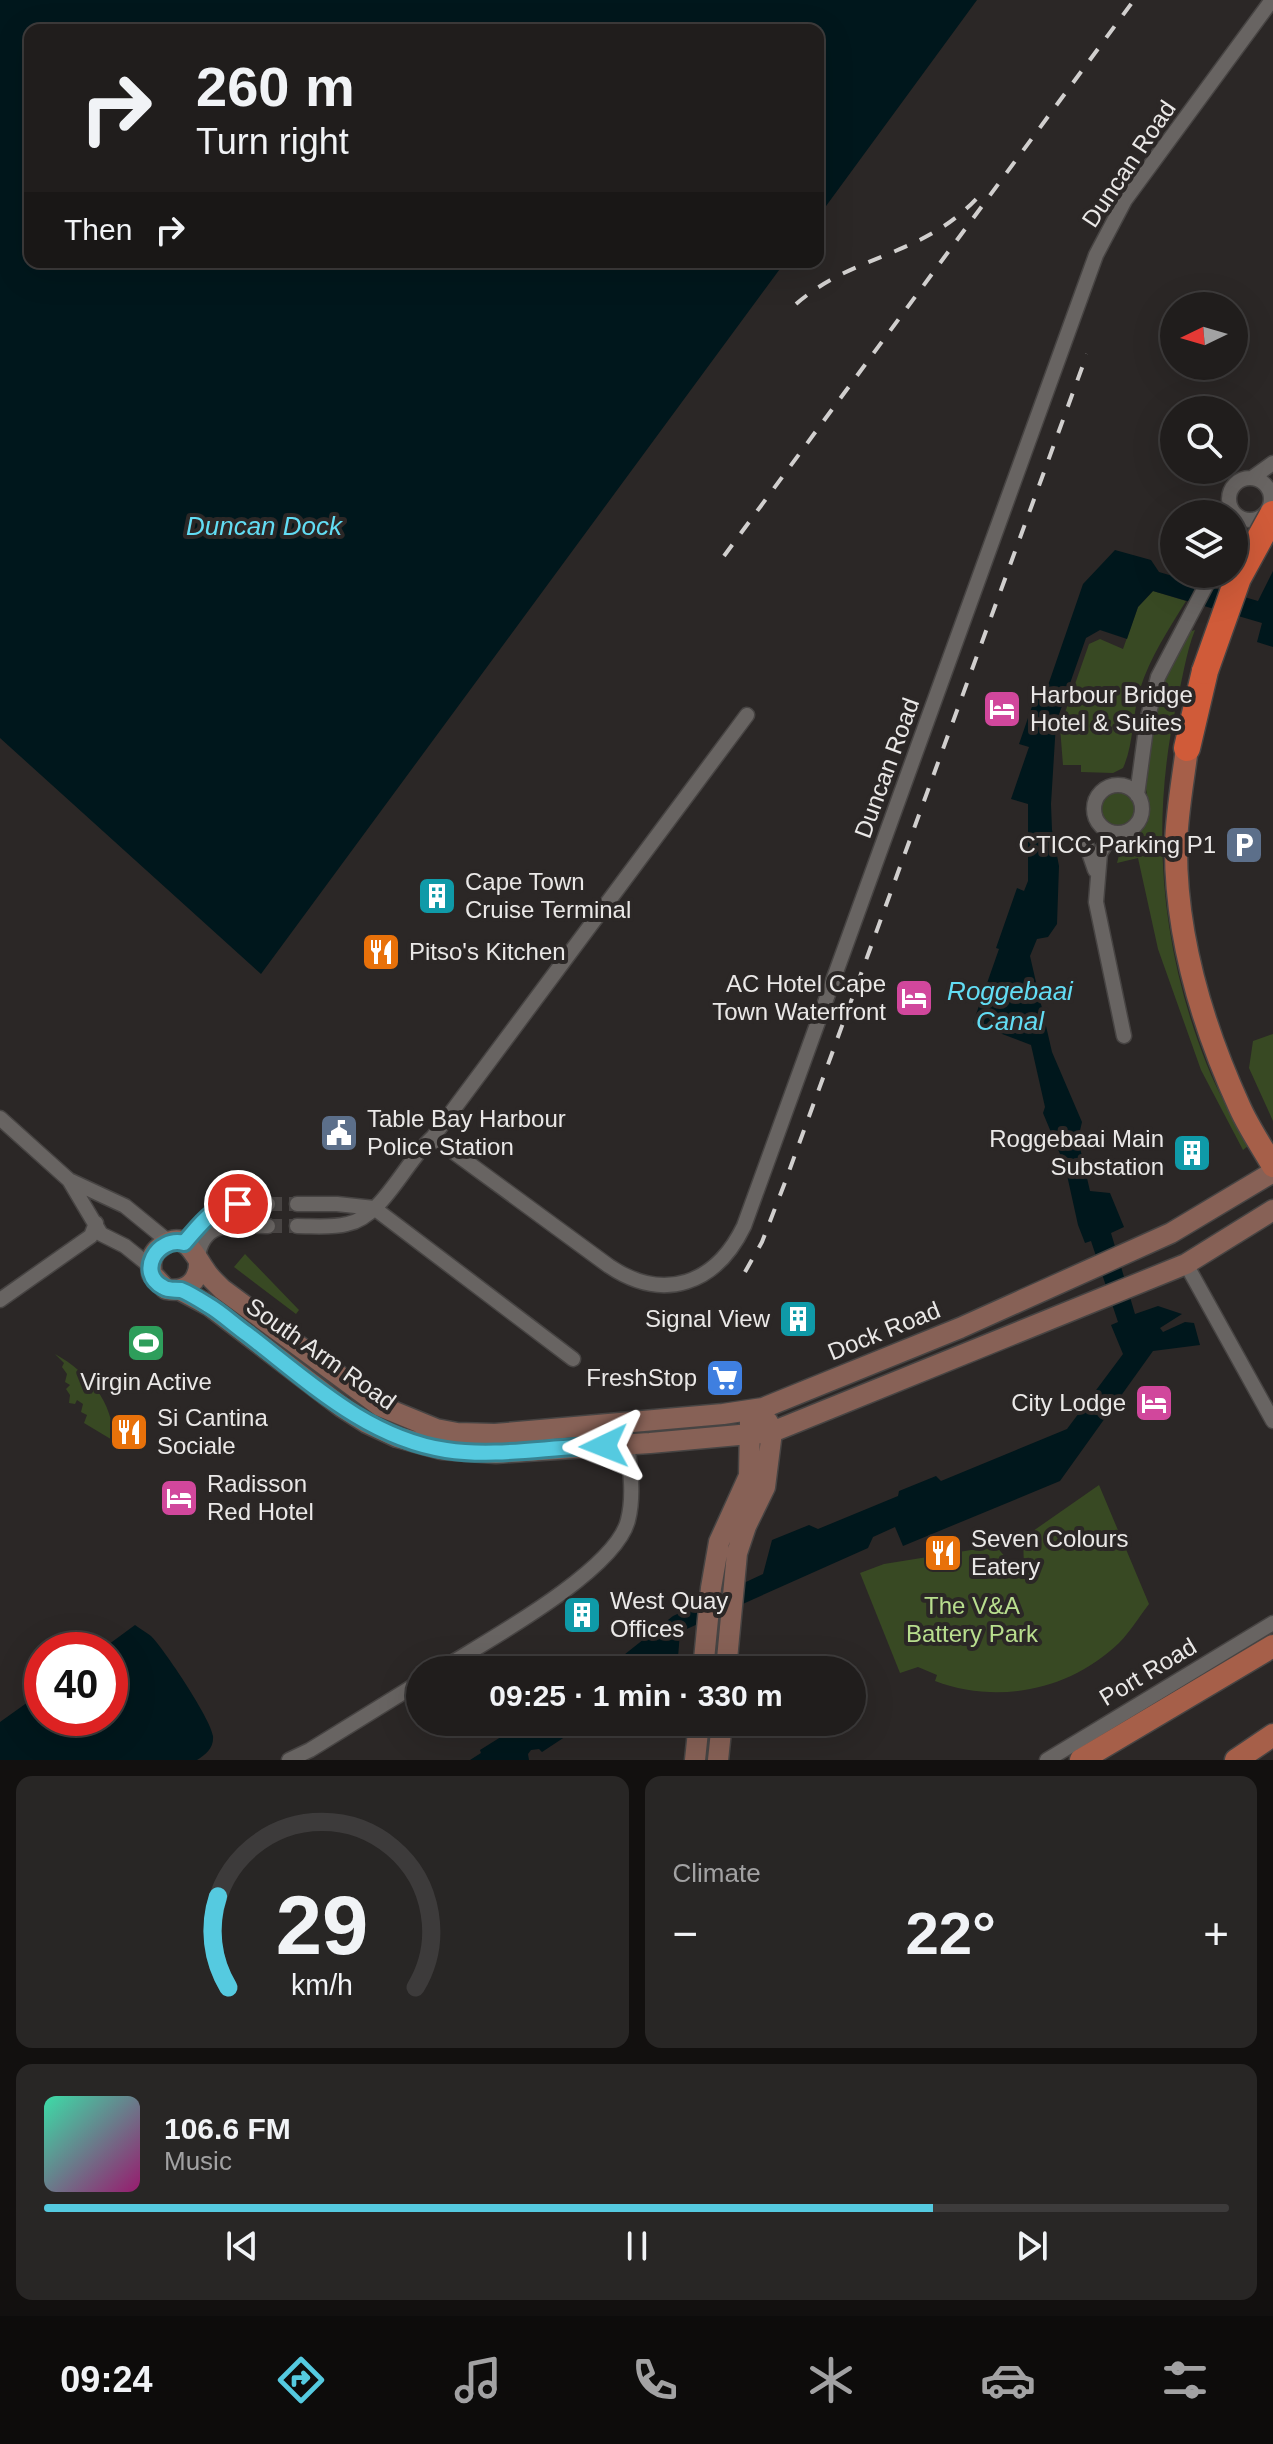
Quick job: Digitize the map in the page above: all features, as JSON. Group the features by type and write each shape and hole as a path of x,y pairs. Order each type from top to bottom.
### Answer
{"highway":[{"path":"1187,748 1208,659 1269,498"}],"main road":[{"path":"1187,748 1176,847 1185,948 1206,1025 1235,1097 1273,1169"},
{"path":"1081,1760 1273,1646"},
{"path":"1236,1760 1273,1735"}],"street":[{"name":"Duncan Road","path":"433,1137 632,1280 655,1286 691,1281 716,1266 734,1248 1096,255 1125,200 1272,0"},
{"path":"1230,500 1231,491 1239,481 1252,478 1273,463"},
{"path":"1252,478 1262,482 1269,498 1273,527"},
{"path":"1248,520 1269,498"},
{"path":"1085,841 1111,832 1129,831 1136,826 1142,810 1137,795 1144,742 1158,677 1205,588"},
{"path":"297,1226 344,1225 359,1220 374,1208 420,1148 433,1137 747,715"},
{"path":"1111,832 1099,825 1095,818 1098,796 1134,770 1144,742"},
{"path":"1117,785 1131,789 1137,795"},
{"path":"1095,818 1085,841 1097,880"},
{"path":"1111,832 1100,853 1096,906 1124,1036"},
{"name":"South Arm Road","path":"0,1118 69,1180 125,1206 188,1251 222,1289 359,1393 403,1418 457,1433 482,1434 756,1409"},
{"name":"Dock Road","path":"756,1409 960,1328 1171,1233 1273,1169"},
{"name":"South Arm Road","path":"69,1180 101,1234 125,1246 151,1267"},
{"path":"0,1300 91,1236 95,1214 111,1201"},
{"path":"188,1251 221,1206 268,1204"},
{"path":"297,1204 374,1208 573,1359"},
{"path":"772,1432 1186,1264 1273,1210"},
{"path":"188,1251 200,1269 194,1281 180,1290 160,1286 152,1274 155,1251 188,1251 202,1243 216,1228 229,1225 268,1226"},
{"path":"1186,1264 1273,1421"},
{"name":"South Arm Road","path":"180,1290 210,1306 367,1423 397,1437 441,1449 482,1452 772,1432"},
{"path":"727,1656 734,1570 740,1541 765,1487 772,1432 756,1409"},
{"path":"705,1656 719,1542 749,1476 749,1434 756,1409"},
{"path":"463,1656 529,1615 596,1566 613,1549 625,1530 630,1511 625,1423"},
{"name":"Port Road","path":"1047,1760 1273,1623"},
{"path":"289,1760 406,1691"},
{"path":"695,1760 698,1736"},
{"path":"718,1760 721,1736"}],"green space":[{"path":"1153,591 1186,601 1144,677 1123,768 1113,773 1081,772 1081,765 1063,765 1060,727 1089,644 1100,639 1123,649 1138,607"},
{"path":"1195,630 1184,667 1168,752 1163,797 1164,888 1170,933 1191,1021 1211,1075 1248,1146 1243,1150 1201,1070 1158,949 1138,858 1117,863 1122,844 1147,823 1150,813 1145,783 1150,739 1162,685 1188,632"},
{"path":"1118,793 1130,797 1134,809 1130,821 1118,825 1106,821 1102,809 1106,797"},
{"path":"1273,1034 1273,1121 1249,1068 1253,1041"},
{"path":"245,1254 299,1310 296,1314 234,1267"},
{"path":"55,1354 78,1370 97,1390 109,1414 114,1441 84,1423 87,1415 81,1412 83,1404 77,1400 75,1404 69,1403 70,1395 66,1389 70,1385 65,1382 67,1374 62,1367 64,1363"},
{"name":"The V&A Battery Park","path":"1099,1485 1149,1604 1119,1643 1079,1672 1033,1689 984,1692 935,1681 937,1675 918,1667 900,1673 860,1573 884,1564 996,1546 1016,1570 1024,1567 1023,1538"}],"water":[{"name":"Duncan Dock","path":"0,0 977,0 824,209 824,24 24,24 24,268 781,268 261,974 0,738"},
{"name":"Roggebaai Canal","path":"1115,550 1151,560 1160,572 1160,588 1214,588 1258,601 1273,571 1273,647 1257,642 1262,623 1153,591 1138,607 1127,639 1100,630 1086,638 1056,723 1051,804 1059,866 1057,924 1048,937 1037,939 1030,956 1052,1052 1082,1122 1078,1139 1090,1191 1110,1193 1124,1227 1111,1233 1135,1314 1158,1306 1182,1314 1160,1328 1163,1332 1185,1322 1194,1323 1200,1345 1153,1351 1060,1481 903,1546 895,1527 873,1537 868,1548 680,1632 678,1656 623,1656 673,1616 763,1574 772,1540 809,1525 818,1529 898,1496 899,1491 936,1476 941,1481 1067,1429 1123,1354 1111,1325 1118,1322 1091,1241 1085,1243 1078,1225 1065,1166 1043,1113 1045,1107 1031,1045 973,1023 1017,888 1024,891 1028,881 1028,804 1011,799 1029,747 1019,744 1037,692 1045,694 1083,584"},
{"path":"135,1625 151,1636 186,1684 213,1736 206,1753 197,1760 0,1760 0,1722 24,1705 24,1736 128,1736 128,1632 125,1632"},
{"path":"502,1736 566,1736 542,1752 539,1749 531,1750 529,1760 470,1760 481,1753 480,1750"}],"tunnel":[{"path":"268,1204 297,1204"},
{"path":"268,1226 297,1226"}],"railway":[{"path":"724,556 1134,0"},
{"path":"796,304 842,274 935,232 978,197"},
{"path":"745,1272 762,1242 784,1185 1087,354"}],"place":[{"name":"Harbour Bridge Hotel & Suites","path":"1002,709"},
{"name":"CTICC Parking P1","path":"1244,845"},
{"name":"Cape Town Cruise Terminal","path":"437,896"},
{"name":"Pitso's Kitchen","path":"381,952"},
{"name":"AC Hotel Cape Town Waterfront","path":"914,998"},
{"name":"Table Bay Harbour Police Station","path":"339,1133"},
{"name":"Roggebaai Main Substation","path":"1192,1153"},
{"name":"Signal View","path":"798,1319"},
{"name":"Virgin Active","path":"146,1343"},
{"name":"FreshStop","path":"725,1378"},
{"name":"City Lodge","path":"1154,1403"},
{"name":"Si Cantina Sociale","path":"129,1432"},
{"name":"Radisson Red Hotel","path":"179,1498"},
{"name":"Seven Colours Eatery","path":"943,1553"},
{"name":"West Quay Offices","path":"582,1615"}],"route":[{"path":"238,1204 226,1204 215,1210 184,1243 174,1241 159,1247 151,1262 155,1281 166,1289 180,1290 210,1306 342,1407 397,1437 441,1449 496,1453 604,1446"}]}
